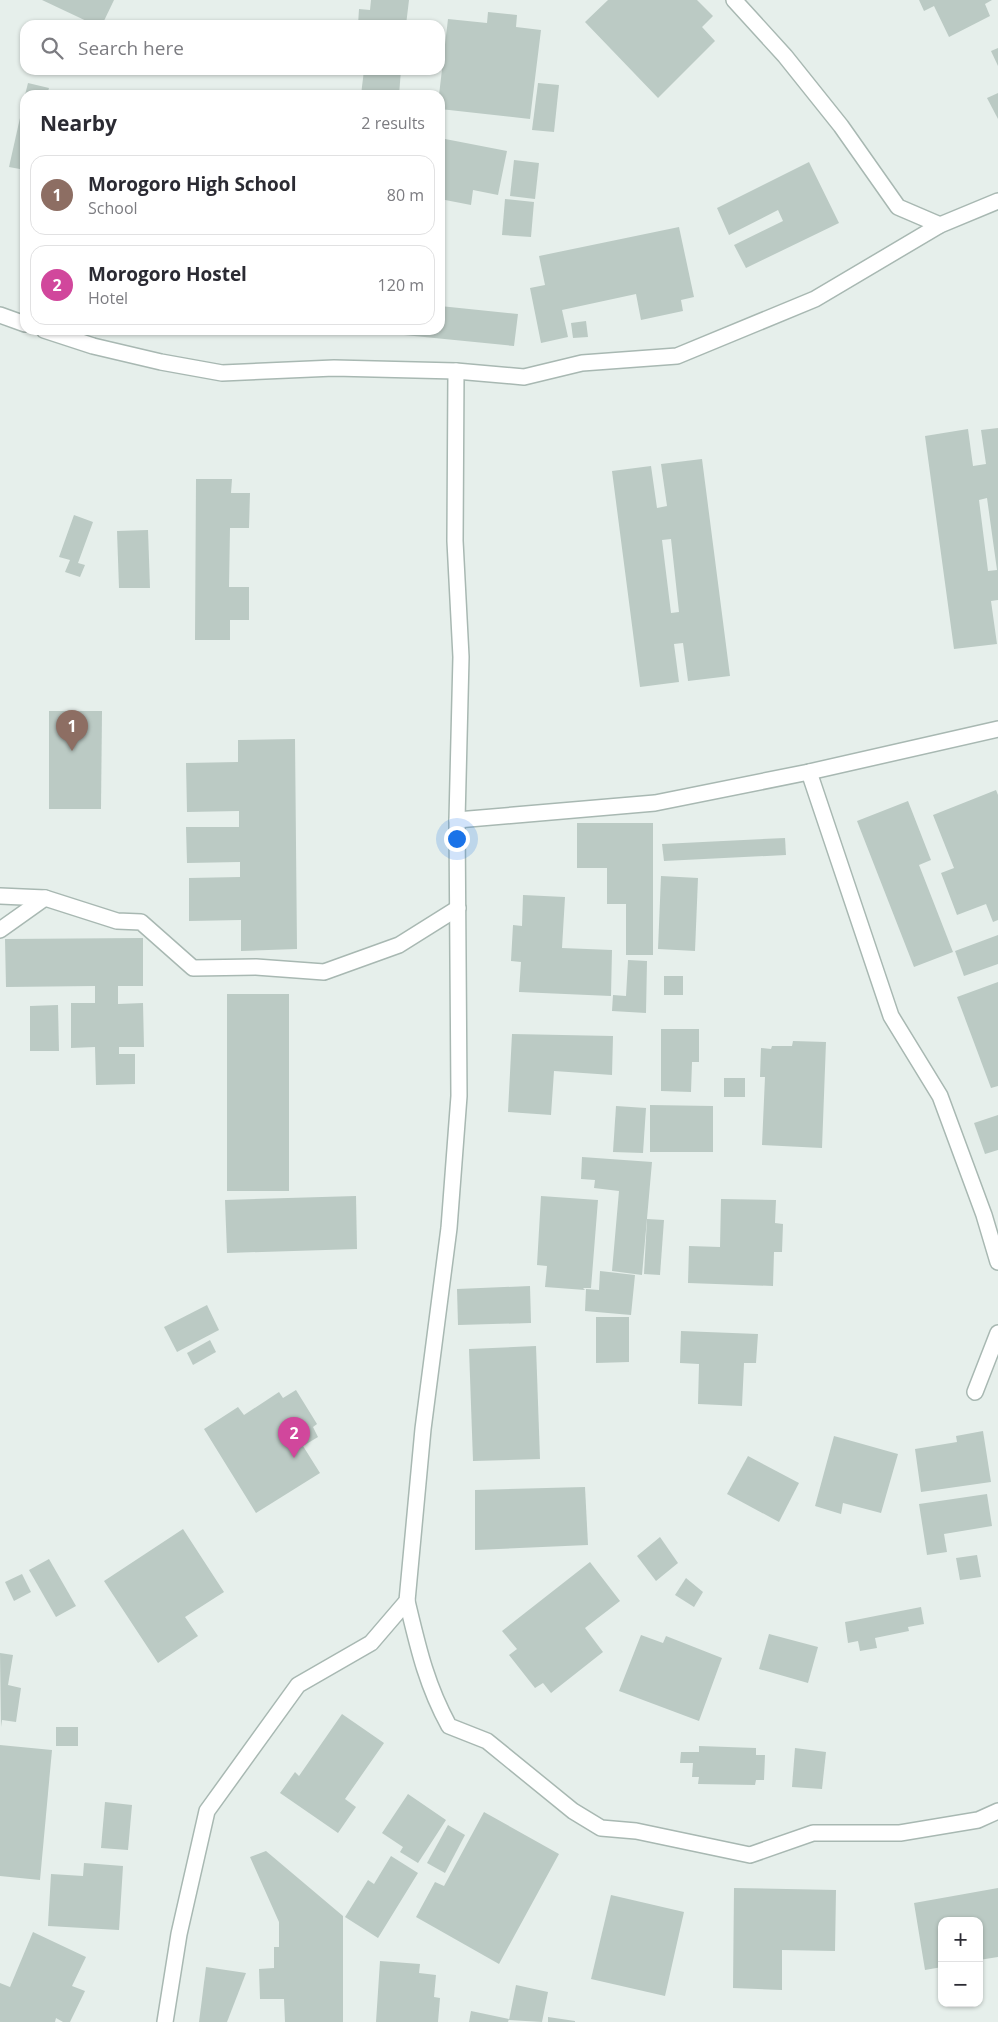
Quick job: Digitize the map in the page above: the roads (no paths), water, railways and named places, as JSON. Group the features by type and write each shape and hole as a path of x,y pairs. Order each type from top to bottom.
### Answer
{"street":[{"path":"734,0 785,56 822,102 898,207 940,225"},
{"path":"59,335 93,346 161,362 222,373 334,368 456,371 524,378 582,362 678,356 815,299 940,225 998,201"},
{"path":"0,315 20,322"},
{"path":"456,371 455,541 461,657 457,820 458,1105 449,1228 423,1429 407,1601 420,1660 434,1698 449,1726 487,1741 573,1811 601,1828 636,1831 750,1855 813,1834 900,1834 978,1820 998,1811"},
{"path":"457,820 655,803 809,772 998,728"},
{"path":"809,772 891,1016 940,1096 984,1216 998,1262"},
{"path":"0,896 45,898 117,921 141,922 193,968 256,967 324,972 398,945 458,908"},
{"path":"0,930 45,898"},
{"path":"975,1392 998,1333"},
{"path":"165,2022 179,1934 207,1811 298,1685 371,1643 407,1601"}],"place":[{"name":"Morogoro High School","path":"72,751"},
{"name":"Morogoro Hostel","path":"294,1458"}]}
